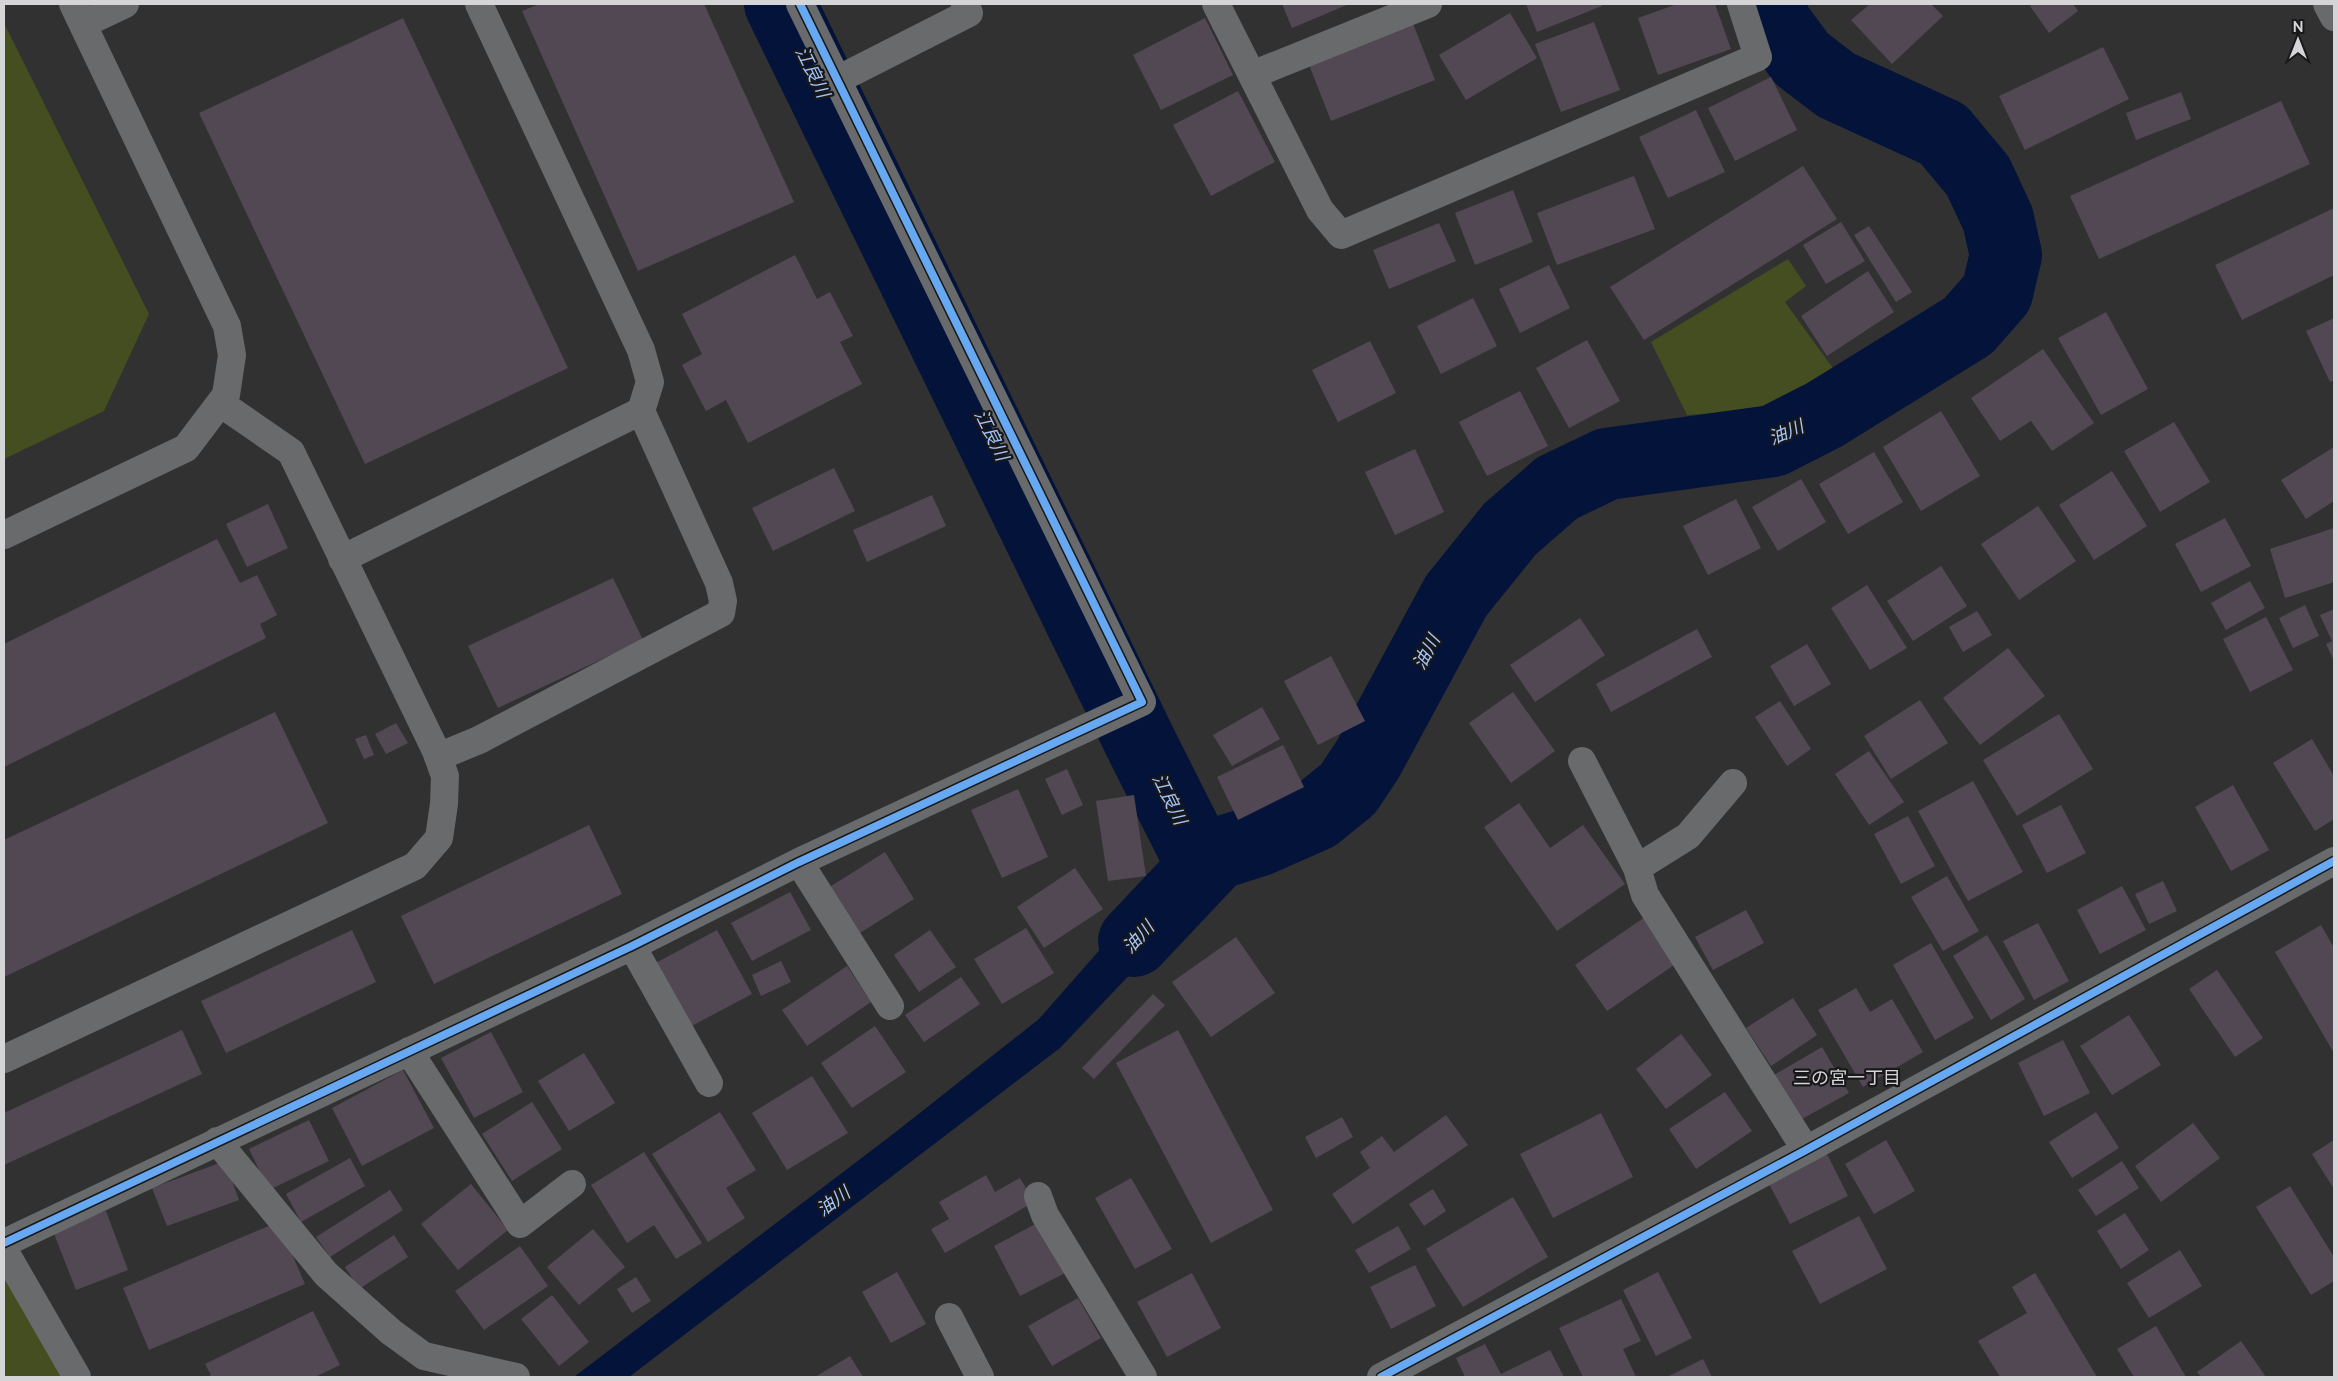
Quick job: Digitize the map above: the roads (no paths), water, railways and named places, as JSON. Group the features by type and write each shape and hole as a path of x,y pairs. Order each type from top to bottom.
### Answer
{"street":[{"path":"4,534 186,448 226,395 232,355 227,326 78,14 125,4"},
{"path":"438,757 479,740 721,613 723,601 719,583 641,411 650,382 640,350 479,4"},
{"path":"4,1243 632,946 799,862 1142,702 800,4"},
{"path":"838,80 969,13 965,4"},
{"path":"1216,4 1320,210 1341,235 1758,57 1741,4"},
{"path":"1252,75 1428,4"},
{"path":"2327,4 2334,17"},
{"path":"4,1059 415,866 439,838 444,804 445,776 438,757 291,452 220,403"},
{"path":"342,558 641,411"},
{"path":"1582,761 1637,868 1645,895 1806,1150"},
{"path":"1637,868 1688,836 1734,783"},
{"path":"1381,1377 1806,1150 2334,861"},
{"path":"799,862 890,1006"},
{"path":"632,946 709,1083"},
{"path":"409,1051 520,1224 572,1184"},
{"path":"217,1141 326,1274 391,1332 424,1356 516,1377"},
{"path":"1038,1196 1045,1215 1143,1377"},
{"path":"4,1250 76,1377"},
{"path":"949,1318 980,1377"}],"water":[{"path":"1203,867 1188,905 1138,966 1060,1048 629,1377 574,1377 897,1131 1039,1019 1161,880"}],"waterway":[{"name":"江良川","path":"780,4 1203,867"},
{"name":"油川","path":"1134,941 1216,854 1257,841 1316,815 1348,789 1368,759 1456,596 1510,529 1557,488 1607,464 1773,441 1824,415 1968,326 1997,293 2006,255 1998,219 1978,176 1943,134 1836,85 1802,59 1776,24 1769,4"}],"district":[{"name":"三の宮一丁目","path":"1847,1077"}]}
